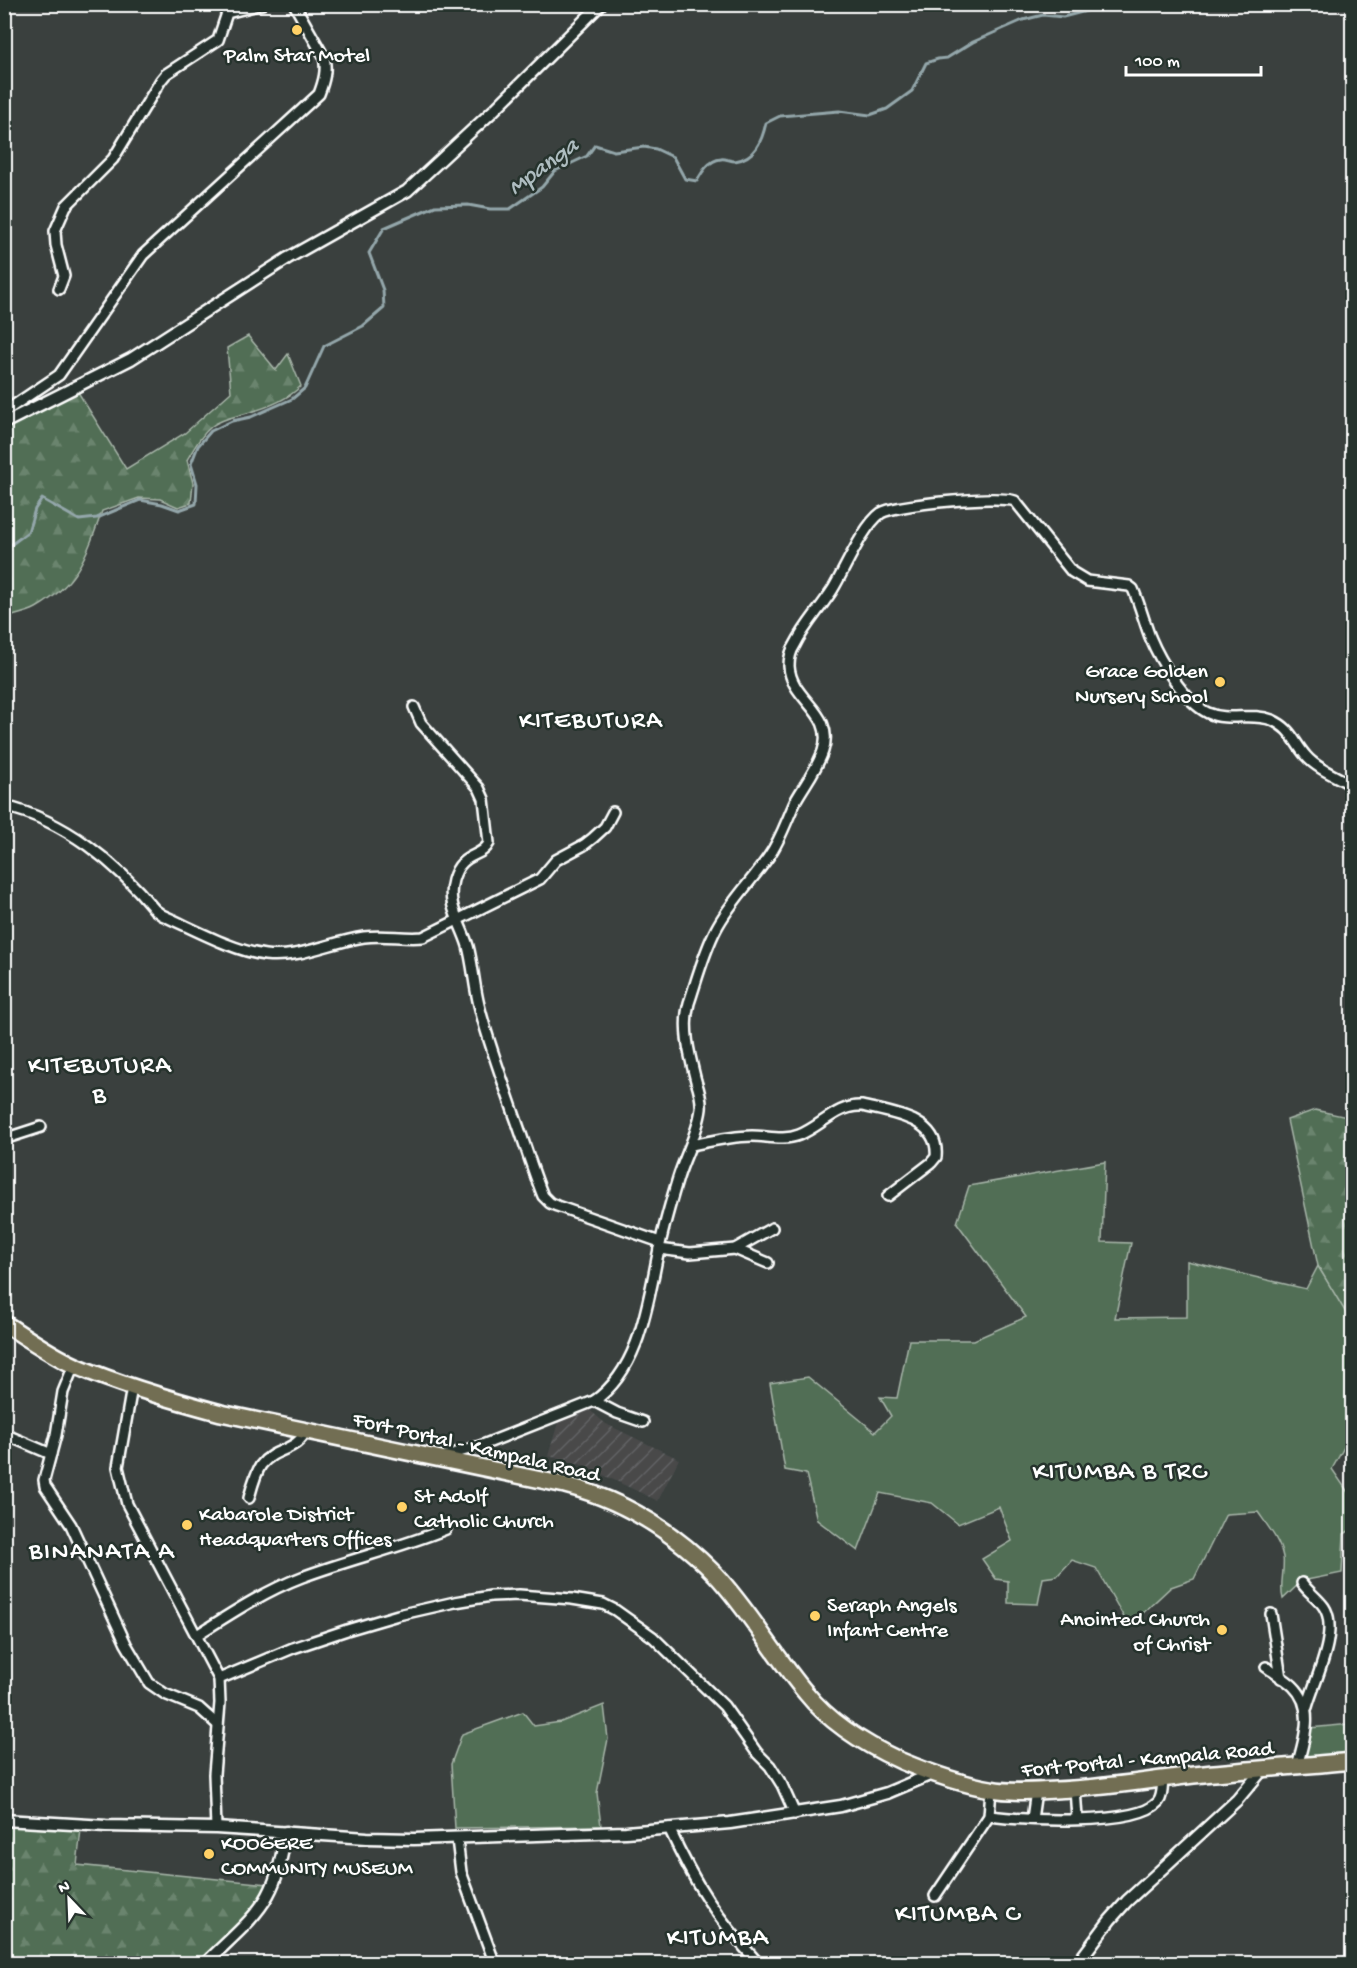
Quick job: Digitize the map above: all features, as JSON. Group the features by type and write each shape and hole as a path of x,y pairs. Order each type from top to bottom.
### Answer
{"highway":[{"name":"Fort Portal - Kampala Road","path":"4,1323 74,1365 132,1388 221,1413 586,1491 620,1504 648,1519 684,1545 716,1575 807,1695 829,1717 886,1754 932,1774 991,1789 1036,1791 1353,1761"}],"street":[{"path":"59,289 64,276 55,231 66,206 113,159 166,74 218,40 227,13 262,4"},
{"path":"4,412 59,375 143,255 319,94 325,73 324,57 294,4"},
{"path":"4,423 131,359 288,258 407,191 485,119 601,4"},
{"path":"438,1458 480,1446 594,1401 619,1374 630,1358 646,1314 660,1245 678,1177 692,1145 702,1107 691,1060 686,1021 698,974 715,931 736,897 772,852 796,800 813,772 826,740 820,717 806,701 791,676 790,656 795,644 831,591 871,523 885,511 893,508 947,502 1000,498 1015,501 1072,572 1087,581 1129,586 1164,663 1178,685 1208,713 1223,717 1250,716 1271,720 1290,731 1306,756 1353,785"},
{"path":"414,707 421,723 478,788 484,799 489,843 485,849 462,861 453,878 450,892 457,921 468,945 478,1002 489,1042 543,1196 557,1206 660,1245 690,1253 735,1250 768,1263"},
{"path":"4,806 47,820 79,840 116,868 162,915 251,952 282,956 312,951 365,937 383,935 423,937 540,879 556,860 584,845 605,827 613,812"},
{"path":"692,1145 752,1136 780,1138 797,1136 843,1109 854,1105 862,1106 918,1123 930,1134 936,1145 936,1157 931,1163 888,1196"},
{"path":"4,1139 41,1127"},
{"path":"735,1250 771,1228"},
{"path":"74,1365 63,1392 44,1480 45,1486 71,1525 126,1644 149,1683 165,1694 199,1708 218,1725"},
{"path":"132,1388 118,1455 120,1480 127,1504 219,1679 220,1703 214,1774 216,1828"},
{"path":"594,1401 617,1413 643,1422"},
{"path":"249,1497 260,1466 273,1455 299,1442 306,1430"},
{"path":"4,1434 51,1454"},
{"path":"197,1635 231,1614 300,1578 404,1545 446,1529"},
{"path":"1297,1766 1305,1737 1306,1707 1326,1647 1330,1625 1324,1606 1302,1583"},
{"path":"219,1679 293,1648 347,1630 455,1602 491,1596 519,1595 603,1604 653,1637 724,1706 750,1744 770,1766 782,1785 795,1814"},
{"path":"1271,1614 1281,1678"},
{"path":"1266,1667 1298,1691 1306,1707"},
{"path":"1077,1964 1127,1901 1237,1800 1264,1768"},
{"path":"4,1820 106,1827 216,1828 367,1838 457,1839 730,1823 862,1802 911,1785 932,1774"},
{"path":"989,1816 1032,1819 1104,1819 1149,1808 1160,1799 1163,1779"},
{"path":"935,1896 989,1816 991,1789"},
{"path":"1075,1789 1077,1818"},
{"path":"1032,1819 1036,1791"},
{"path":"669,1828 700,1890 730,1932 759,1964"},
{"path":"205,1964 255,1914 267,1896 280,1864 286,1832"},
{"path":"457,1839 461,1872 495,1964"}],"shaded area":[{"path":"585,1406 606,1424 679,1459 658,1501 582,1465 548,1456 560,1416"}],"green space":[{"path":"248,336 276,370 288,354 301,386 276,403 225,419 208,430 187,460 193,483 191,503 178,507 160,499 139,498 102,511 86,554 62,589 36,608 5,618 5,427 78,392 126,469 185,433 231,392 227,348"},
{"path":"1315,1110 1352,1118 1352,1323 1318,1266 1287,1120"},
{"path":"1105,1162 1102,1242 1131,1243 1115,1318 1187,1317 1187,1261 1306,1289 1318,1266 1350,1318 1352,1323 1352,1444 1347,1442 1332,1469 1352,1498 1352,1529 1344,1534 1342,1573 1302,1581 1283,1599 1283,1557 1269,1528 1258,1512 1226,1514 1194,1579 1171,1587 1129,1626 1096,1568 1072,1560 1057,1576 1043,1578 1038,1604 1008,1603 1008,1581 996,1579 982,1559 1012,1541 999,1507 958,1524 932,1503 880,1493 858,1551 817,1520 806,1474 785,1470 770,1383 808,1377 875,1432 891,1416 880,1397 897,1398 909,1340 974,1340 1026,1317 957,1223 969,1186"},
{"path":"604,1705 608,1739 597,1793 601,1826 455,1828 451,1764 462,1734 523,1712 534,1726 561,1722"},
{"path":"1352,1724 1352,1752 1300,1758 1309,1728"},
{"path":"4,1824 81,1829 77,1865 268,1884 265,1897 201,1963 5,1963"}],"waterway":[{"name":"Mpanga","path":"4,550 28,532 35,509 42,499 79,520 97,518 140,500 179,510 196,504 197,484 191,464 198,446 211,431 292,399 305,388 324,346 363,326 384,308 383,290 369,253 384,228 435,206 468,205 490,209 510,209 542,187 555,171 587,156 595,145 614,151 644,147 656,149 673,157 685,179 697,181 709,164 717,160 735,161 748,156 760,142 766,123 780,116 839,111 870,115 887,109 912,91 926,63 947,58 973,42 1023,20 1043,15 1063,17 1113,4"}],"place":[{"name":"Palm Star Motel","path":"297,30"},
{"name":"Grace Golden Nursery School","path":"1220,682"},
{"name":"St Adolf Catholic Church","path":"402,1507"},
{"name":"Kabarole District Headquarters Offices","path":"187,1525"},
{"name":"Seraph Angels Infant Centre","path":"815,1616"},
{"name":"Anointed Church of Christ","path":"1222,1630"},
{"name":"KOOGERE COMMUNITY MUSEUM","path":"209,1854"}],"district":[{"name":"KITEBUTURA","path":"591,718"},
{"name":"KITEBUTURA B","path":"100,1078"},
{"name":"KITUMBA B TRC","path":"1120,1469"},
{"name":"BINANATA A","path":"102,1549"},
{"name":"KITUMBA C","path":"958,1911"},
{"name":"KITUMBA","path":"718,1935"}]}
